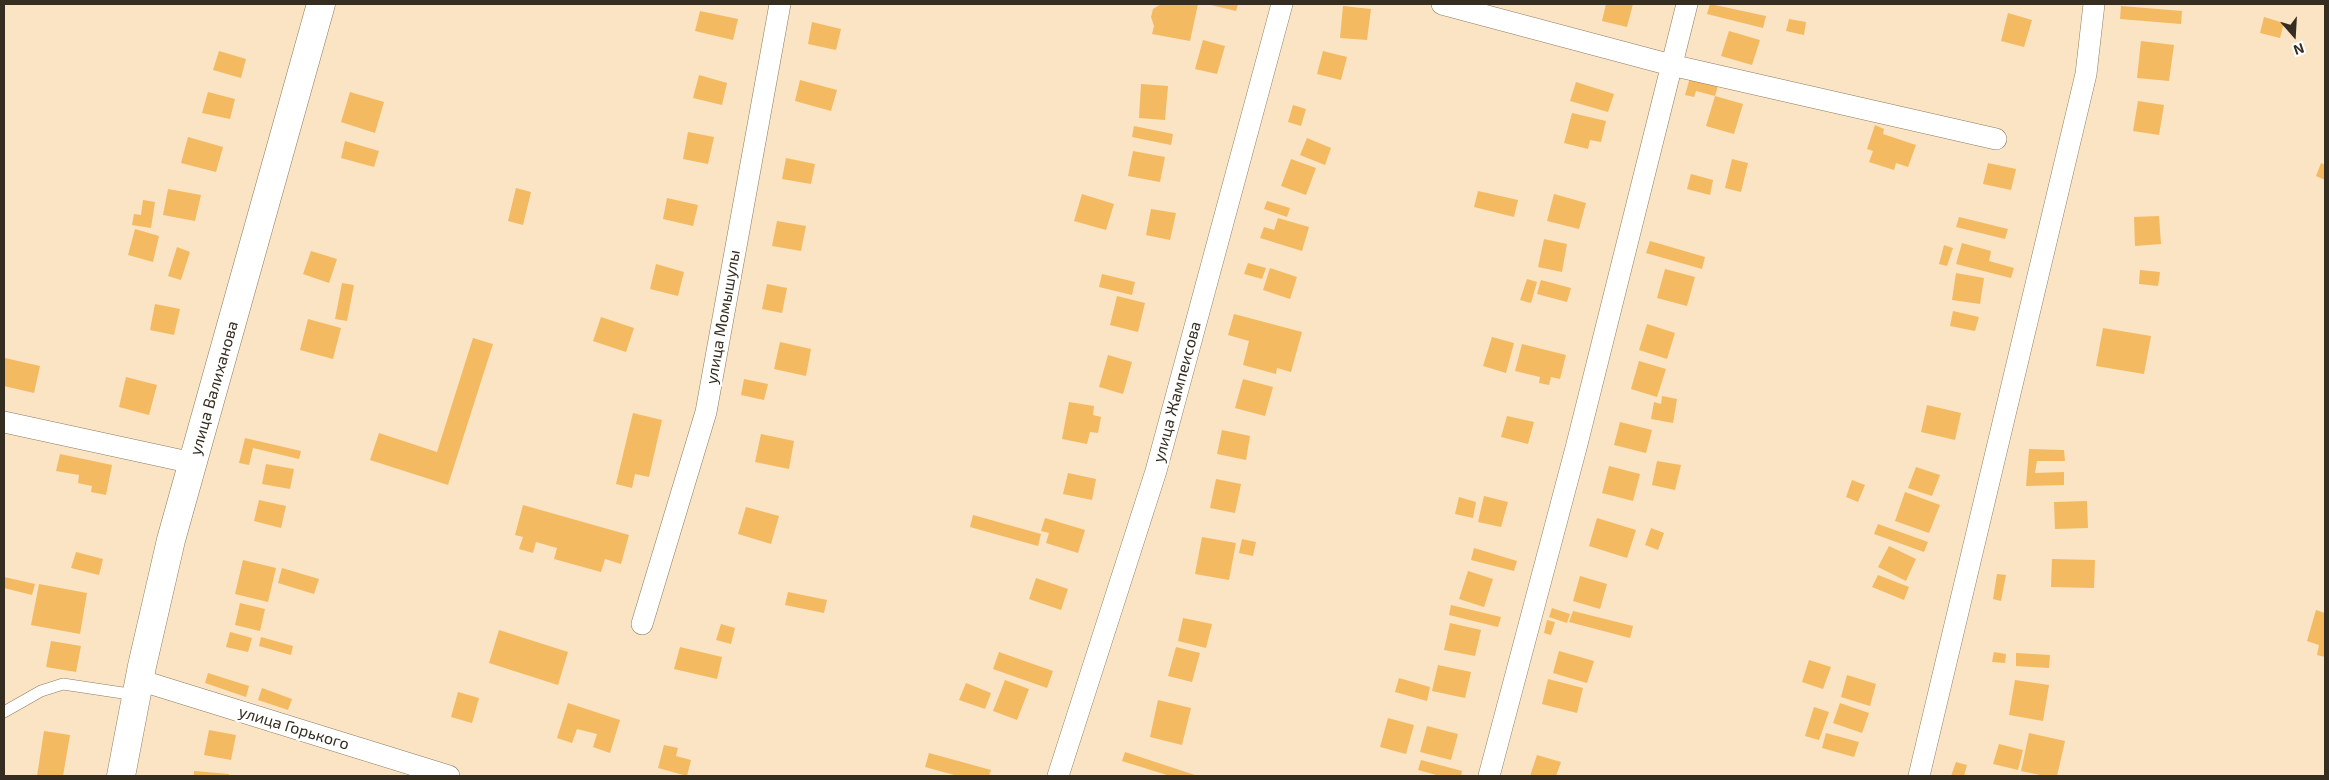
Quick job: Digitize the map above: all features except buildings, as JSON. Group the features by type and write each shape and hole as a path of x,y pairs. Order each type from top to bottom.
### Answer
{"main road":[{"name":"улица Валиханова","path":"121,776 138,687 172,540 321,4"}],"street":[{"name":"улица Момышулы","path":"642,624 706,412 780,4"},
{"name":"улица Жампеисова","path":"1058,776 1156,471 1282,4"},
{"path":"1442,4 1671,65 1996,139"},
{"path":"1489,776 1576,448 1686,4"},
{"path":"1919,776 2086,74 2094,4"},
{"path":"4,422 193,463"},
{"name":"улица Горького","path":"138,687 449,776"}],"lane":[{"path":"4,712 41,691 64,684 138,687"}]}
